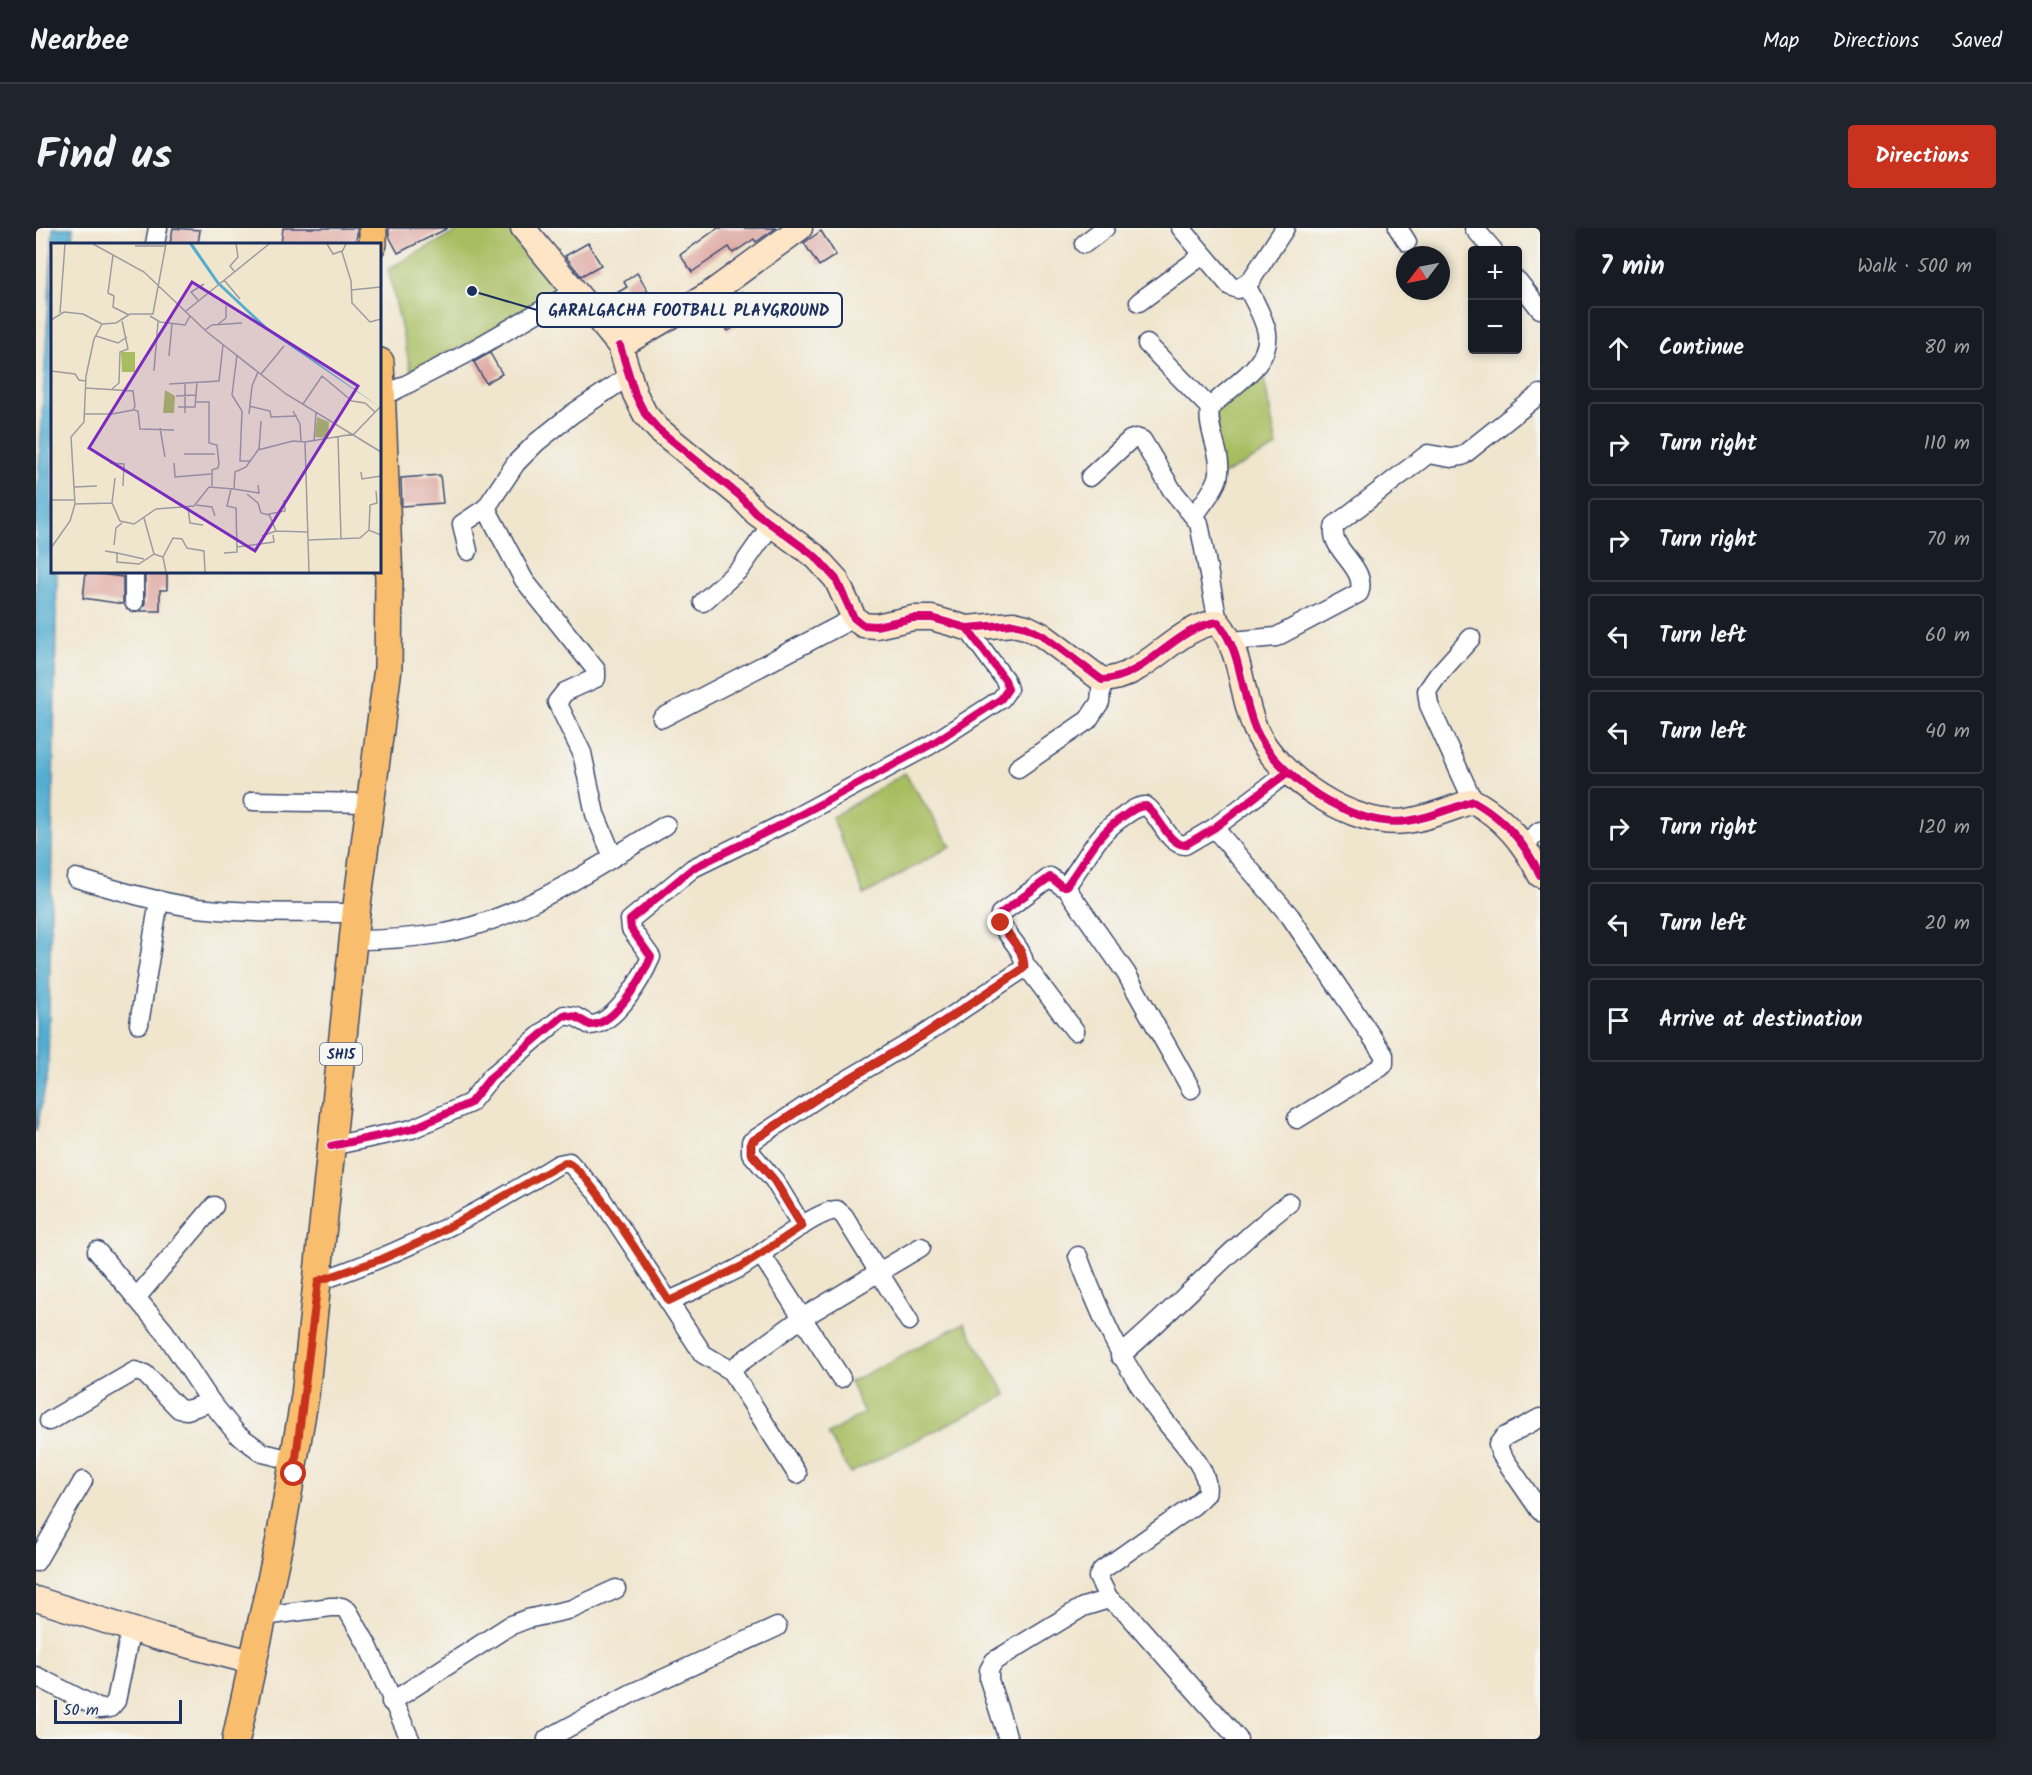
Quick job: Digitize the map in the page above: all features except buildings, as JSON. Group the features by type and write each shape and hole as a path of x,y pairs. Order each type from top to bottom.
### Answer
{"main road":[{"path":"373,228 374,243"},
{"name":"SH15","path":"236,1739 296,1461 318,1281 356,913 388,668 381,380"}],"street":[{"path":"155,243 158,228"},
{"path":"523,228 577,290 620,346 645,414 658,429 771,525 828,568 836,579 854,618 862,625 876,626 913,618 932,618 967,628 1013,624 1026,627 1042,635 1102,680"},
{"path":"620,346 711,292 800,228"},
{"path":"1084,244 1105,228"},
{"path":"1181,228 1230,286 1238,289 1246,285 1285,228"},
{"path":"1474,228 1490,246"},
{"path":"1139,302 1203,255"},
{"path":"1195,515 1215,486 1219,468 1208,418 1210,408 1263,360 1266,347 1267,331 1246,285"},
{"path":"1522,286 1540,309"},
{"path":"382,397 464,355 577,290"},
{"path":"1147,344 1210,408"},
{"path":"468,551 462,524 486,508 516,463 537,442 572,414 629,375"},
{"path":"1232,641 1276,636 1359,593 1360,578 1335,539 1333,531 1335,525 1428,454 1451,458 1462,456 1540,393"},
{"path":"1090,477 1130,440 1136,438 1148,448 1172,490 1195,515 1218,622 1232,641 1256,730 1288,772 1310,791 1346,810 1373,818 1406,821 1473,801"},
{"path":"486,508 524,580 596,670 596,678 565,692 557,702 582,753 590,798 613,857"},
{"path":"704,602 741,568 771,525"},
{"path":"134,602 135,573"},
{"path":"662,718 854,618"},
{"path":"1102,680 1125,674 1195,627 1218,622"},
{"path":"331,1146 412,1129 470,1103 491,1077 564,1015 576,1017 590,1025 604,1021 626,1002 651,957 631,929 630,920 670,884 693,868 784,823 930,745 1001,699 1008,689 1005,680 967,628"},
{"path":"1471,638 1427,691 1429,705 1473,801 1496,813 1532,838 1540,875"},
{"path":"1018,768 1088,720 1101,702 1102,680"},
{"path":"1065,886 1105,829 1137,807 1146,806 1153,811 1175,842 1181,845 1214,828 1288,772"},
{"path":"253,801 370,803"},
{"path":"353,940 387,940 446,933 475,924 562,888 666,825"},
{"path":"1214,828 1290,916 1384,1055 1382,1067 1297,1119"},
{"path":"1075,1031 1024,963 1021,951 1001,923 1000,914 1050,877 1065,886 1126,973 1191,1089"},
{"path":"76,878 159,900 245,912 356,913"},
{"path":"139,1024 159,900"},
{"path":"802,1226 774,1180 751,1153 751,1142 850,1077 924,1035 1013,976 1024,967 1024,963"},
{"path":"318,1281 382,1259 427,1239 559,1164 569,1162 599,1196 703,1354 730,1370 797,1474"},
{"path":"1120,1356 1172,1311 1258,1226 1289,1203"},
{"path":"136,1298 214,1206"},
{"path":"669,1301 720,1278 802,1226 834,1210 841,1212 909,1321"},
{"path":"730,1370 802,1318 921,1247"},
{"path":"97,1251 164,1331 211,1402 250,1445 263,1453 296,1461"},
{"path":"761,1254 841,1378"},
{"path":"1078,1256 1105,1325 1120,1356 1148,1400 1198,1464 1207,1480 1208,1488 1206,1494 1193,1506 1102,1570 1098,1577 1109,1599 1126,1612 1238,1739"},
{"path":"49,1421 135,1371 145,1374 179,1409 188,1410 211,1402"},
{"path":"1540,1418 1504,1437 1498,1445 1501,1454 1540,1511"},
{"path":"36,1562 83,1481"},
{"path":"391,1702 472,1648 519,1621 572,1609 616,1589"},
{"path":"36,1599 131,1629 252,1662"},
{"path":"1008,1739 989,1680 989,1670 994,1661 1083,1607 1109,1599"},
{"path":"264,1616 342,1607 348,1611 368,1646 391,1702 410,1739"},
{"path":"547,1739 632,1694 777,1627"},
{"path":"36,1676 100,1709 110,1708 116,1701 131,1629"}],"green space":[{"path":"463,228 509,228 555,283 547,300 472,342 411,371 388,269"},
{"path":"1262,368 1277,447 1214,479 1198,403"},
{"path":"905,773 951,846 864,895 832,817"},
{"path":"964,1323 1007,1395 850,1473 828,1434 864,1413 850,1382"}],"water":[{"path":"53,228 73,228 72,243 52,243"},
{"path":"51,262 51,573 57,573 48,1072 36,1132 36,516"}],"cycle path":[{"path":"620,346 635,394 645,414 658,429 740,496 756,513 816,557 836,579 854,618 863,625 876,626 913,618 932,618 967,628 1013,624 1026,627 1042,635 1102,680 1133,671 1188,633 1218,622 1237,660 1255,728 1265,746 1298,781 1341,808 1364,817 1386,821 1415,820 1473,801 1504,823 1528,852 1540,875"},
{"path":"331,1146 412,1129 470,1103 491,1077 564,1015 576,1017 590,1025 609,1017 634,988 651,957 631,929 630,920 693,868 785,823 930,745 1001,699 1008,689 1005,680 967,628"},
{"path":"802,1226 774,1180 751,1153 751,1142 825,1093 923,1035 1020,971 1024,967 1021,952 1003,928 1000,914 1050,877 1062,886 1066,886 1098,839 1129,812 1146,806 1168,835 1185,845 1214,828 1288,772"}],"place":[{"name":"GARALGACHA FOOTBALL PLAYGROUND","path":"472,291"}],"route":[{"path":"294,1474 314,1332 318,1281 382,1259 427,1239 565,1162 575,1165 599,1196 669,1301 720,1278 802,1226 774,1180 751,1153 751,1142 825,1093 924,1035 1020,971 1024,967 1021,951 1001,923"}]}
